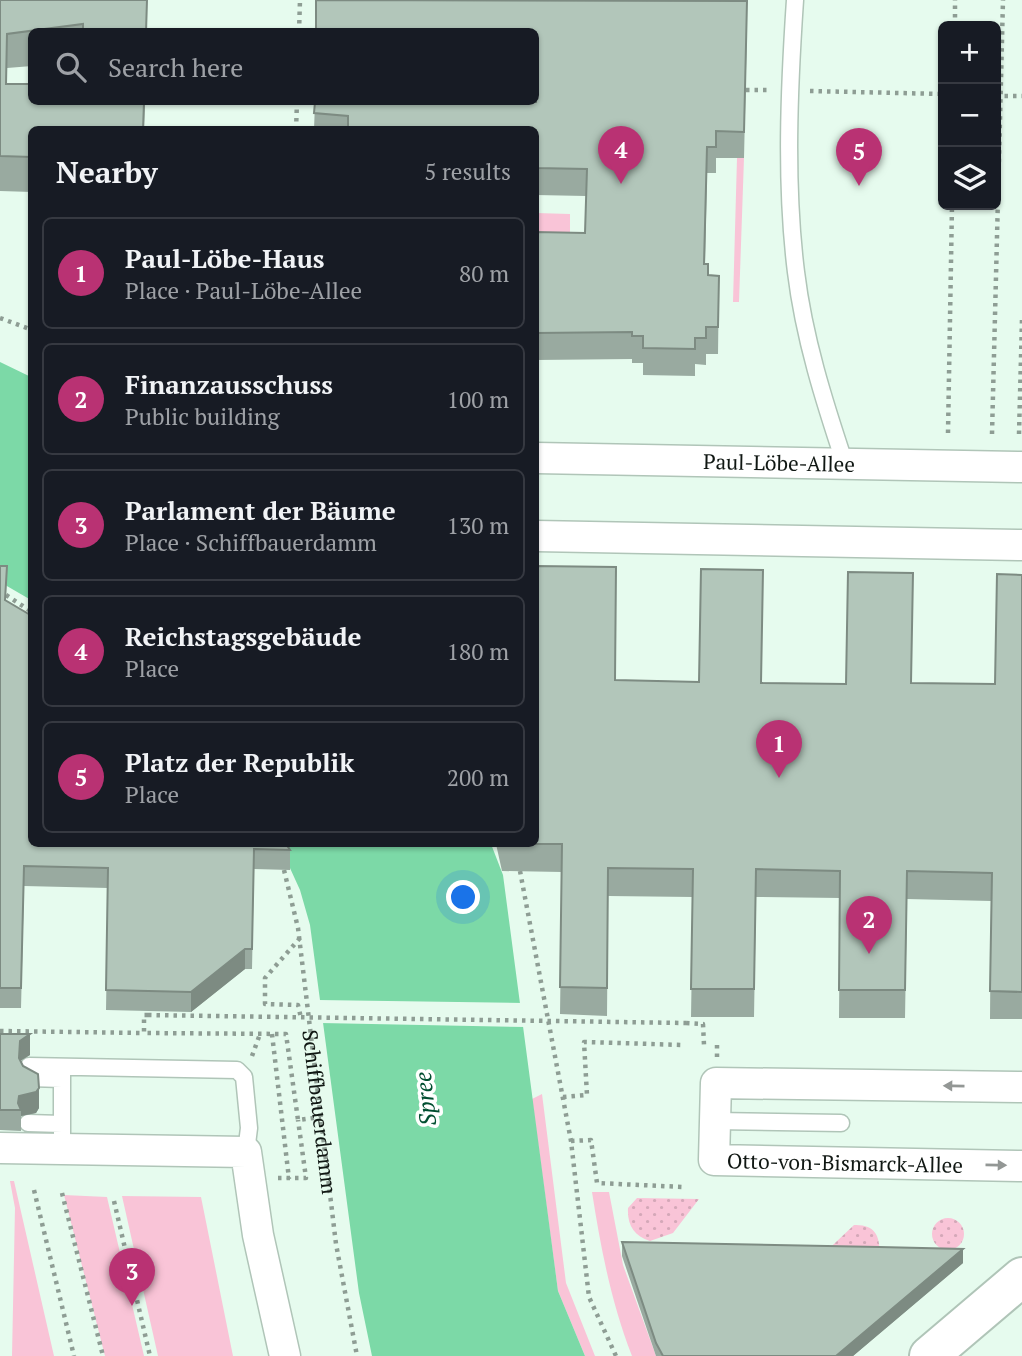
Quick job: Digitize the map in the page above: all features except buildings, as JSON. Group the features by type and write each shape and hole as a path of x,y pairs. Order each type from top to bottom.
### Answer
{"street":[{"name":"Paul-Löbe-Allee","path":"539,458 1022,467"},
{"path":"539,536 1022,545"},
{"name":"Otto-von-Bismarck-Allee","path":"1022,1087 716,1083 714,1160 1022,1166"},
{"path":"0,1148 62,1136 248,1165 258,1235 285,1356"},
{"path":"929,1356 1022,1277"}],"lane":[{"path":"795,0 791,170 796,273 820,390 845,464"},
{"path":"29,1072 237,1070 244,1077 249,1128 248,1165"},
{"path":"28,1122 62,1136 62,1073"},
{"path":"715,1121 841,1123"}],"path":[{"path":"299,28 300,0"},
{"path":"955,0 955,21"},
{"path":"999,84 1003,0"},
{"path":"746,90 770,90"},
{"path":"813,91 938,94"},
{"path":"1001,96 1022,96"},
{"path":"296,126 297,105"},
{"path":"992,433 997,147"},
{"path":"948,433 952,210"},
{"path":"0,318 28,328"},
{"path":"1019,434 1022,319"},
{"path":"6,595 28,609"},
{"name":"Schiffbauerdamm","path":"284,870 292,892 300,938 336,1244 357,1356"},
{"path":"520,871 571,1141 589,1297 616,1356"},
{"path":"300,938 265,978 265,1004 298,1005 301,1018"},
{"path":"145,1033 144,1015 686,1023 703,1024 704,1045"},
{"path":"0,1031 286,1034 306,1178 289,1179 248,1165"},
{"path":"272,1034 289,1179"},
{"path":"563,1097 587,1096 584,1042 684,1045"},
{"path":"298,1120 321,1117"},
{"path":"571,1141 591,1140 597,1183 683,1187"},
{"path":"34,1190 74,1356"},
{"path":"62,1193 103,1356"},
{"path":"114,1201 150,1356"}],"shaded area":[{"path":"737,158 744,158 739,302 733,302"},
{"path":"539,213 570,214 570,243 539,242"},
{"path":"542,1094 566,1283 595,1356 585,1356 558,1291 532,1099"},
{"path":"10,1181 14,1181 54,1356 12,1356 15,1208"},
{"path":"592,1192 609,1192 623,1265 656,1356 632,1356 608,1275"},
{"path":"64,1195 107,1197 144,1356 105,1356"},
{"path":"122,1196 201,1197 233,1356 158,1356"},
{"path":"637,1198 699,1199 673,1233 650,1241 636,1233 629,1220 628,1208"},
{"path":"948,1218 959,1223 964,1234 959,1245 948,1250 937,1245 932,1234 937,1223"},
{"path":"854,1225 869,1227 877,1235 879,1262 817,1260"}],"water":[{"path":"0,362 28,376 28,598 0,582"},
{"name":"Spree","path":"280,847 492,847 503,875 558,1291 585,1356 372,1356 359,1293 310,925 300,890"}],"pier":[{"path":"318,1000 523,1003 527,1027 321,1023"}],"place":[{"name":"Reichstagsgebäude","path":"621,184"},
{"name":"Platz der Republik","path":"859,186"},
{"name":"Paul-Löbe-Haus","path":"779,778"},
{"name":"Finanzausschuss","path":"869,954"},
{"name":"Parlament der Bäume","path":"132,1306"}]}
